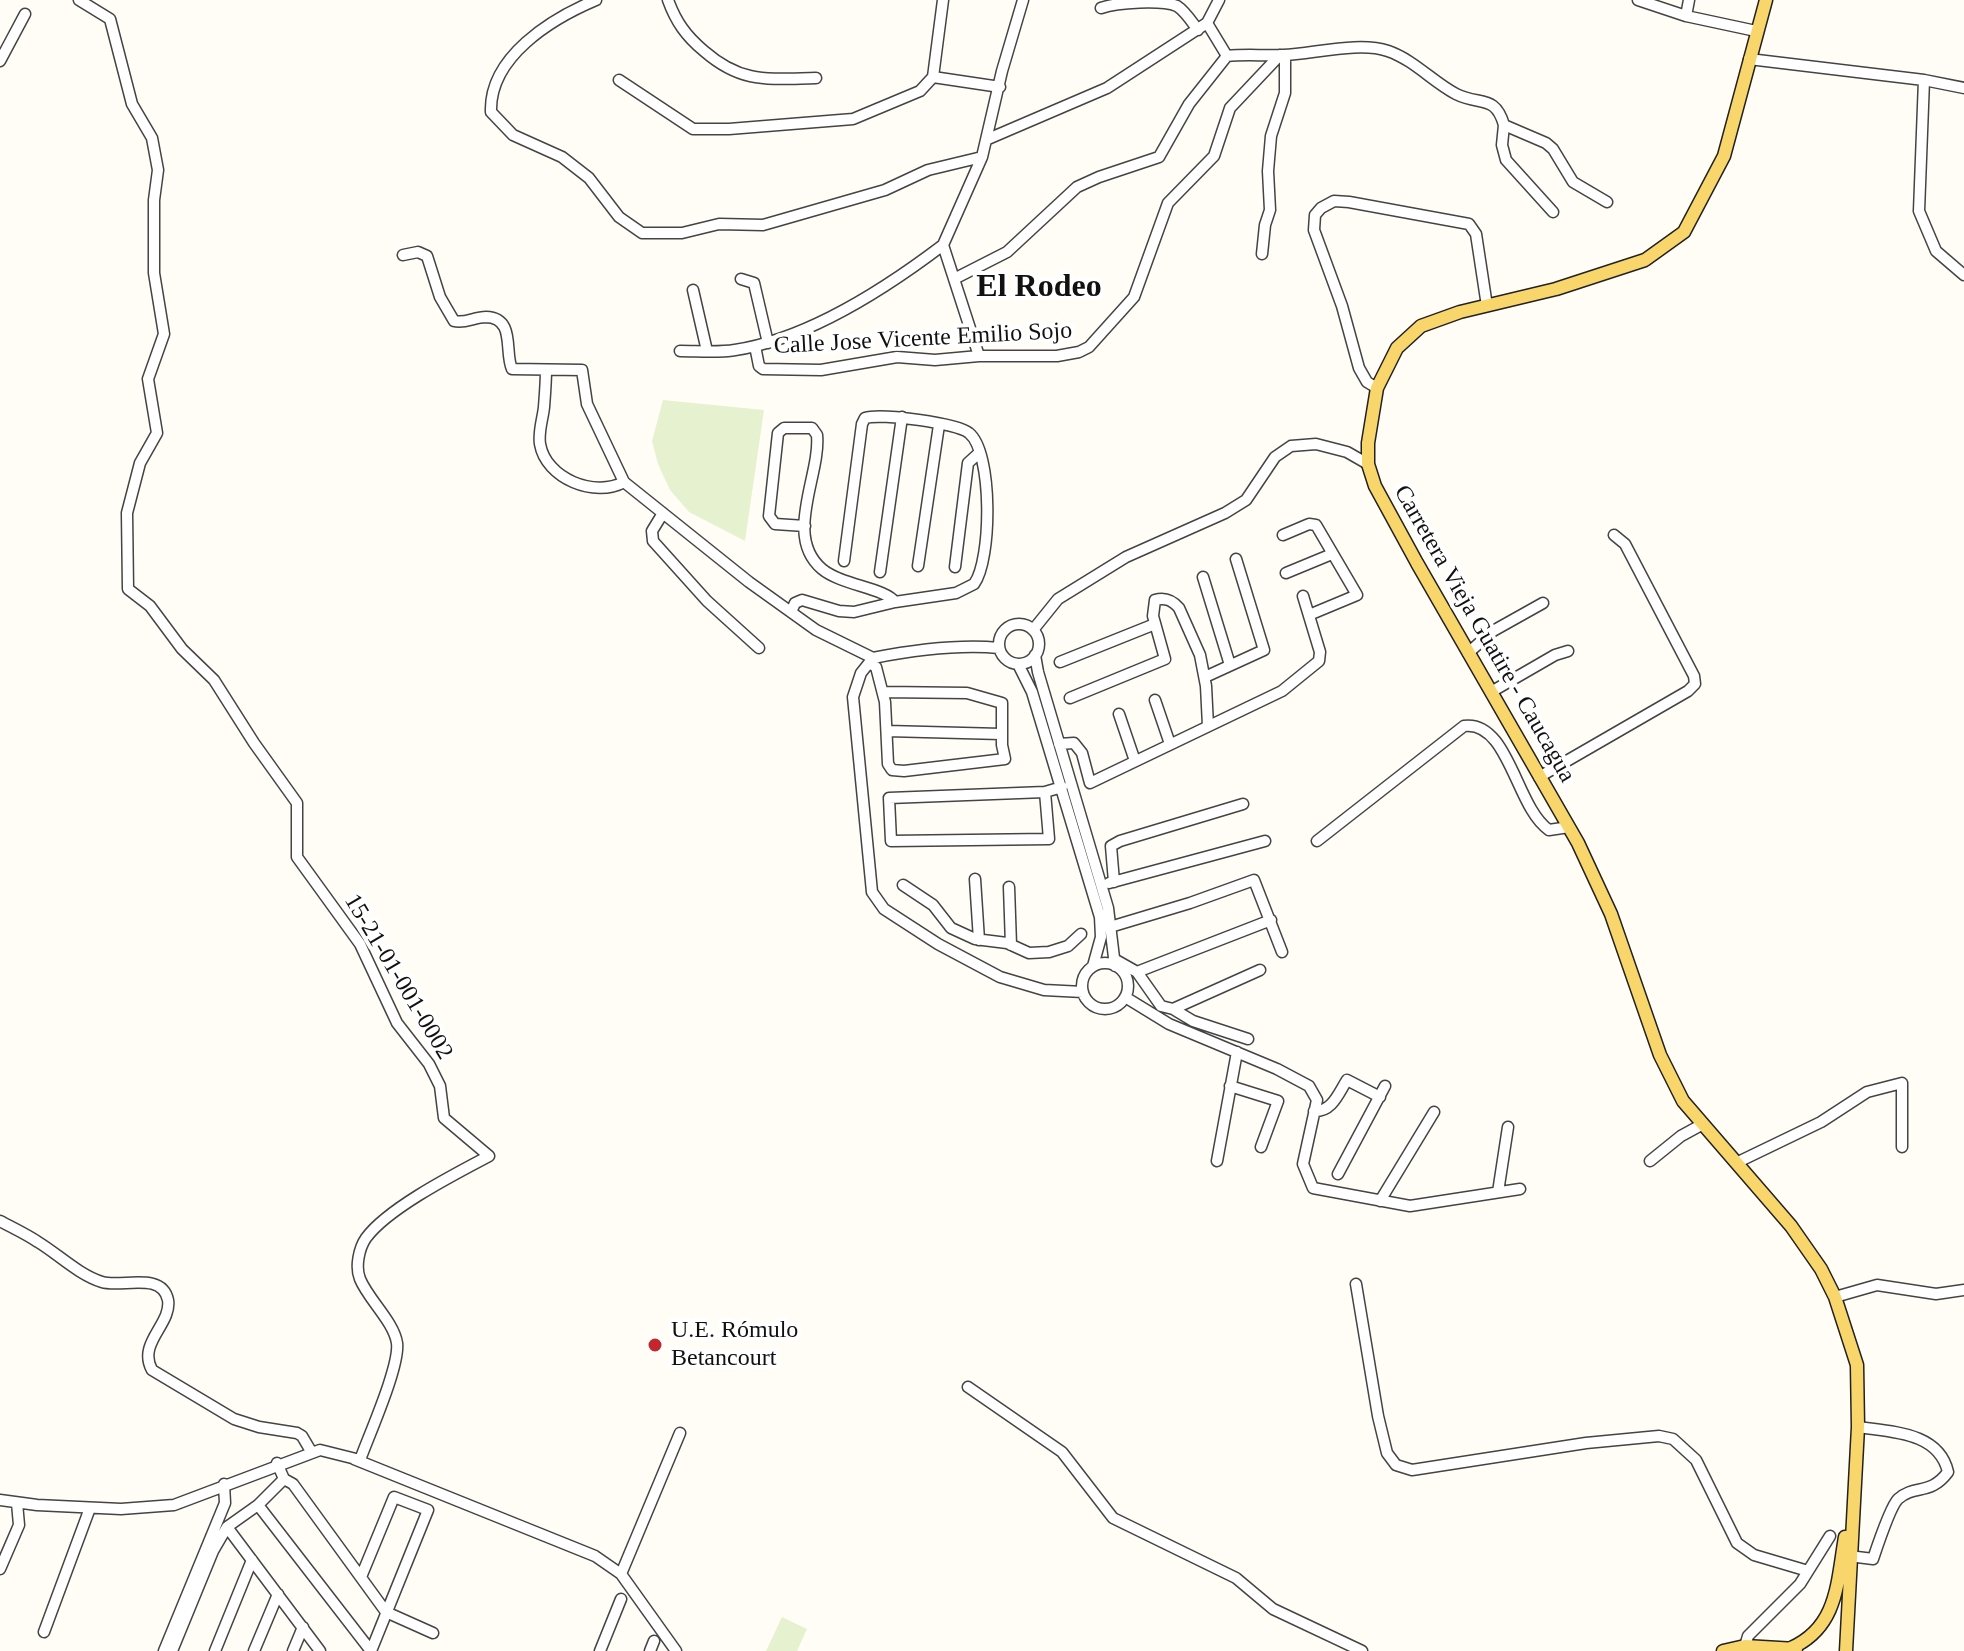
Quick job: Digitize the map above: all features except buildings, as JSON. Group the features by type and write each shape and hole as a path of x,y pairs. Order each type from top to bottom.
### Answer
{"main road":[{"name":"Carretera Vieja Guatire - Caucagua","path":"1766,0 1724,156 1684,232 1645,260 1556,289 1421,326 1397,348 1377,388 1368,443 1368,464 1375,486 1569,827 1611,914 1660,1055 1683,1101 1791,1226 1821,1269 1835,1297 1857,1365 1858,1427"},
{"path":"1846,1651 1858,1427"},
{"path":"1854,1651 1864,1447 1858,1427"},
{"path":"1791,1648 1807,1641 1824,1623 1830,1610 1835,1597 1854,1487"},
{"path":"1723,1651 1745,1646 1804,1651"}],"street":[{"name":"15-21-01-001-0002","path":"0,1501 121,1509 174,1505 320,1450 360,1460 392,1370 397,1344 392,1330 359,1277 357,1263 365,1239 387,1218 415,1199 489,1156 444,1118 440,1086 429,1064 397,1023 360,944 297,857 297,803 214,680 182,649 150,606 128,589 127,513 140,463 157,433 148,379 164,334 154,273 154,200 158,170 152,138 132,104 110,19 79,0"},
{"path":"596,0 569,11 515,50 490,94 491,112 513,135 562,157 589,178 619,217 642,233 682,233 719,224 763,225 885,190 928,170 982,157"},
{"path":"668,0 681,31 726,70 757,78 816,78"},
{"path":"619,80 693,129 853,119 920,91 933,77 943,0"},
{"path":"680,351 733,351 768,343 824,320 915,266 943,245 988,139 1023,0"},
{"path":"988,139 1107,88 1203,26 1219,0"},
{"path":"1638,0 1668,5 1686,16 1756,31"},
{"path":"1686,16 1689,0"},
{"path":"1101,8 1127,1 1171,3 1203,26 1227,56"},
{"path":"0,61 25,14"},
{"path":"954,279 1007,252 1077,187 1159,157 1189,104 1227,56 1359,48 1387,50 1454,93 1493,104 1500,112 1504,125 1502,145 1506,160 1553,212"},
{"path":"1262,254 1270,210 1268,171 1271,136 1285,93 1282,55"},
{"name":"Calle Jose Vicente Emilio Sojo","path":"755,346 759,366 763,369 821,370 892,357 935,360 979,356 1057,356 1079,352 1097,341 1130,304 1139,288 1168,203 1214,156 1234,102 1282,55"},
{"path":"1749,59 1924,80 1964,88"},
{"path":"933,77 1000,87"},
{"path":"1924,80 1919,211 1936,251 1964,275"},
{"path":"1504,125 1546,143 1573,182 1607,202"},
{"path":"1377,388 1367,382 1359,368 1342,306 1315,237 1314,220 1321,208 1334,201 1349,202 1469,224 1476,234 1487,306"},
{"path":"943,245 979,356"},
{"path":"403,255 418,252 427,256 443,305 454,321 461,323 490,317 502,324 509,338 509,363 512,369 576,368 583,372 587,404 624,482 791,612 816,630 871,660 883,692 888,764 892,770 1005,759 1001,734 1002,703 967,693 883,692"},
{"path":"741,279 754,283 768,343"},
{"path":"693,290 707,351"},
{"path":"546,370 539,440 546,458 560,474 582,486 608,488 624,482"},
{"path":"791,612 795,603 802,600 854,612 970,588 977,579 987,545 988,521 979,453 973,436 966,431 902,417 874,415 865,418 844,561"},
{"path":"880,572 902,417"},
{"path":"918,566 939,425"},
{"path":"805,526 775,524 769,516 778,433 784,428 812,428 817,435 805,526 809,550 817,565 842,582 887,595 895,602"},
{"path":"1033,630 1058,599 1126,557 1225,513 1246,500 1275,457 1291,446 1316,444 1347,452 1368,464"},
{"path":"955,567 968,463 979,453"},
{"path":"663,513 652,531 653,541 707,601 759,648"},
{"path":"1283,535 1309,524 1316,525 1357,595 1309,615"},
{"path":"1539,777 1688,691 1695,684 1694,676 1625,544 1614,535"},
{"path":"1286,573 1332,554"},
{"path":"1205,677 1264,650 1236,559"},
{"path":"1203,577 1230,665"},
{"path":"1059,744 1074,743 1082,753 1090,783 1282,691 1319,661 1320,652 1303,596"},
{"path":"1070,698 1165,659 1155,624 1155,600 1162,598 1174,602 1179,608 1200,655 1205,677 1208,726"},
{"path":"1468,653 1493,631 1543,603"},
{"path":"1018,664 1032,692 1100,917 1101,937 1093,966 1084,977 1083,992 1091,1005 1113,1008 1125,997 1127,983 1114,962 1101,885 1038,672 1035,655 1038,642 1033,630 1022,624 1009,626 1000,635 999,648 1006,659 1018,664 1031,660 1035,655"},
{"path":"1060,662 1155,624"},
{"path":"999,648 972,645 871,660 861,673 853,697 872,892 884,909 1000,977 1044,990 1083,992"},
{"path":"1491,692 1555,655 1568,651"},
{"path":"1155,700 1170,744"},
{"path":"1119,714 1135,761"},
{"path":"1317,841 1464,726 1474,725 1490,733 1499,745 1531,812 1540,824 1549,830 1569,827"},
{"path":"887,731 1001,734"},
{"path":"1045,792 1049,839 891,841 889,798 1045,792 1062,787"},
{"path":"1114,882 1111,846 1243,804"},
{"path":"1101,885 1265,841"},
{"path":"970,961 977,940 975,879"},
{"path":"1110,927 1254,880 1282,952"},
{"path":"903,885 933,905 951,928 977,940 1011,945 1029,953 1049,952 1068,946 1081,934"},
{"path":"1009,887 1011,945"},
{"path":"1137,972 1271,920"},
{"path":"1093,966 1114,962 1137,972 1161,1006 1193,1021 1248,1039"},
{"path":"1173,1009 1260,970"},
{"path":"1125,997 1169,1024 1277,1069 1309,1086 1317,1100 1303,1164 1313,1188 1410,1206 1520,1189"},
{"path":"1217,1161 1237,1052"},
{"path":"1314,1111 1330,1107 1347,1080 1380,1097"},
{"path":"1736,1163 1821,1122 1867,1092 1902,1083 1902,1147"},
{"path":"1230,1086 1278,1101 1261,1147"},
{"path":"1338,1174 1385,1086"},
{"path":"1380,1201 1434,1112"},
{"path":"1650,1161 1681,1136 1703,1124"},
{"path":"1498,1192 1508,1127"},
{"path":"0,1221 98,1281 117,1284 143,1282 161,1288 166,1295 168,1308 148,1354 152,1370 242,1422 297,1433 312,1453"},
{"path":"1356,1284 1378,1416 1387,1453 1396,1465 1412,1470 1586,1443 1659,1436 1673,1439 1696,1460 1737,1543 1754,1555 1808,1571"},
{"path":"1835,1297 1877,1285 1936,1294 1964,1290"},
{"path":"968,1387 1062,1452 1113,1518 1236,1578 1273,1609 1362,1651"},
{"path":"1857,1557 1873,1559 1896,1501 1907,1494 1930,1489 1940,1483 1948,1472 1945,1459 1933,1445 1914,1437 1858,1427"},
{"path":"621,1574 680,1433"},
{"path":"0,1501 153,1509 312,1453 347,1456 595,1556 621,1574 676,1651"},
{"path":"277,1463 284,1479 293,1484 386,1612 433,1633"},
{"path":"172,1651 213,1551 227,1527 258,1505 284,1479"},
{"path":"164,1651 225,1503 224,1484"},
{"path":"361,1577 394,1497 428,1510 371,1651"},
{"path":"0,1569 19,1525 17,1503"},
{"path":"258,1505 371,1651"},
{"path":"44,1632 90,1508"},
{"path":"227,1527 320,1651"},
{"path":"1745,1646 1748,1636 1800,1584 1830,1536"},
{"path":"215,1651 252,1560"},
{"path":"254,1651 278,1594"},
{"path":"600,1651 621,1599"},
{"path":"293,1651 303,1627"}],"green space":[{"path":"663,400 764,410 745,541 689,512 670,490 652,441"},
{"path":"782,1617 807,1629 797,1651 766,1651"}],"place":[{"name":"U.E. Rómulo Betancourt","path":"655,1345"}],"district":[{"name":"El Rodeo","path":"1039,288"}]}
